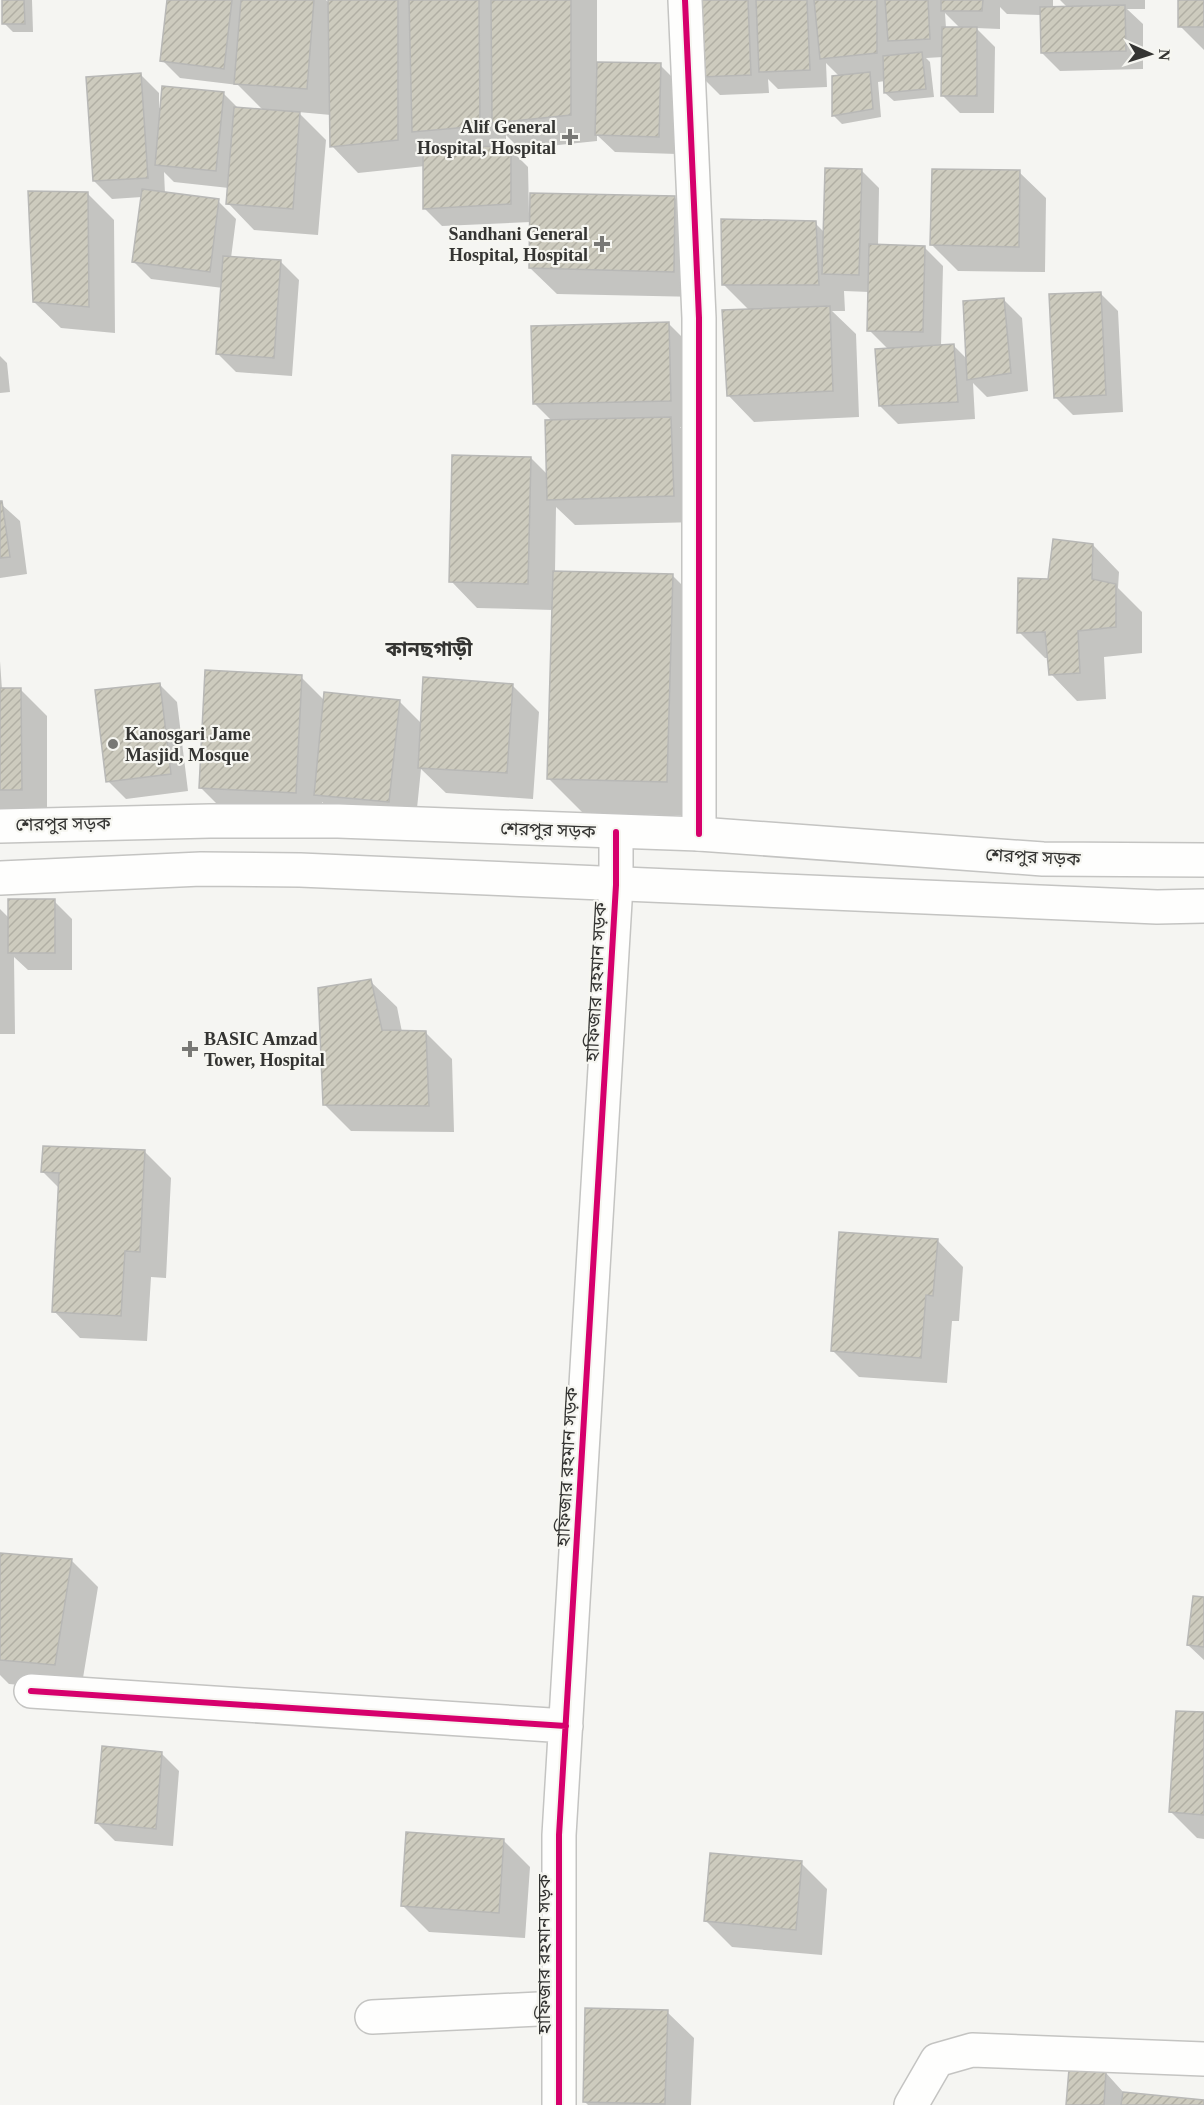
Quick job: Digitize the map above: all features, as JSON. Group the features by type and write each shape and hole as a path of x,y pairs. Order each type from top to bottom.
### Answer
{"main road":[{"path":"685,0 699,318 699,834"},
{"name":"শেরপুর সড়ক","path":"0,826 326,821 699,834 1043,859 1204,860"},
{"name":"হাফিজার রহমান সড়ক","path":"559,2105 559,1835 616,885 616,832"},
{"path":"0,878 201,868 300,870 1157,908 1204,906"},
{"path":"31,1691 566,1726"},
{"path":"372,2017 560,2008"},
{"path":"911,2105 937,2060 972,2050 1204,2059"}],"building":[{"path":"2,0 24,0 25,24 2,24"},
{"path":"167,0 232,0 224,69 160,61"},
{"path":"241,0 314,0 307,89 234,84"},
{"path":"328,0 398,0 398,140 330,147"},
{"path":"409,0 479,0 480,126 412,132"},
{"path":"491,0 571,0 571,115 492,123"},
{"path":"697,0 748,0 751,75 700,77"},
{"path":"756,0 807,0 810,70 759,72"},
{"path":"814,0 877,0 877,53 820,59"},
{"path":"885,0 928,0 930,39 888,41"},
{"path":"941,0 983,0 982,11 941,11"},
{"path":"1178,0 1204,0 1204,27 1178,27"},
{"path":"1125,5 1126,51 1041,53 1040,7"},
{"path":"942,27 977,27 977,96 941,96"},
{"path":"922,52 926,89 884,93 883,56"},
{"path":"597,62 661,63 659,137 595,135"},
{"path":"870,72 873,109 832,116 832,76"},
{"path":"141,73 148,178 93,181 86,77"},
{"path":"162,86 224,92 216,171 155,165"},
{"path":"234,107 300,112 293,209 226,204"},
{"path":"423,145 511,147 511,204 423,209"},
{"path":"825,168 862,169 859,275 822,274"},
{"path":"932,169 1020,170 1019,247 930,245"},
{"path":"142,189 219,199 210,272 132,262"},
{"path":"28,191 88,192 89,307 33,302"},
{"path":"530,193 675,196 674,272 529,268"},
{"path":"721,219 816,221 819,285 722,285"},
{"path":"869,244 925,246 923,332 867,331"},
{"path":"223,256 281,260 274,358 216,354"},
{"path":"1101,292 1106,395 1054,398 1049,294"},
{"path":"1004,298 1011,373 967,380 963,301"},
{"path":"830,306 833,391 727,396 722,310"},
{"path":"669,322 671,401 533,404 531,326"},
{"path":"954,344 958,402 879,406 875,349"},
{"path":"671,417 674,496 547,500 545,420"},
{"path":"452,455 531,457 528,584 449,582"},
{"path":"0,501 2,501 10,557 0,558"},
{"path":"1053,539 1093,544 1092,579 1116,584 1116,627 1078,631 1080,673 1049,675 1045,632 1017,633 1018,578 1048,579"},
{"path":"553,571 673,574 667,782 547,779"},
{"path":"205,670 302,675 296,793 199,788"},
{"path":"423,677 513,684 507,773 418,768"},
{"path":"160,683 171,774 106,782 95,690"},
{"path":"0,688 21,688 22,790 0,790"},
{"path":"324,692 400,700 389,802 314,795"},
{"path":"8,899 55,899 55,953 8,953"},
{"path":"371,979 382,1030 426,1031 429,1106 323,1105 318,988"},
{"path":"43,1146 145,1150 140,1252 125,1251 121,1316 52,1312 59,1173 41,1172"},
{"path":"839,1232 938,1239 933,1296 926,1295 921,1358 831,1351"},
{"path":"0,1553 72,1559 55,1665 0,1660"},
{"path":"1193,1596 1204,1597 1204,1647 1187,1645"},
{"path":"1176,1711 1204,1712 1204,1815 1169,1812"},
{"path":"102,1746 162,1752 156,1829 95,1823"},
{"path":"406,1832 504,1839 499,1913 401,1906"},
{"path":"710,1853 802,1861 796,1930 704,1921"},
{"path":"585,2008 668,2010 665,2104 583,2102"},
{"path":"1069,2069 1106,2072 1104,2105 1066,2105"},
{"path":"1123,2092 1204,2100 1204,2105 1121,2105"}],"cycle path":[{"path":"685,0 699,318 699,834"},
{"path":"559,2105 559,1835 616,885 616,832"},
{"path":"31,1691 566,1726"}],"place":[{"name":"Alif General Hospital, Hospital","path":"570,137"},
{"name":"Sandhani General Hospital, Hospital","path":"602,244"},
{"name":"Kanosgari Jame Masjid, Mosque","path":"113,744"},
{"name":"BASIC Amzad Tower, Hospital","path":"190,1049"}],"district":[{"name":"কানছগাড়ী","path":"429,649"}]}
